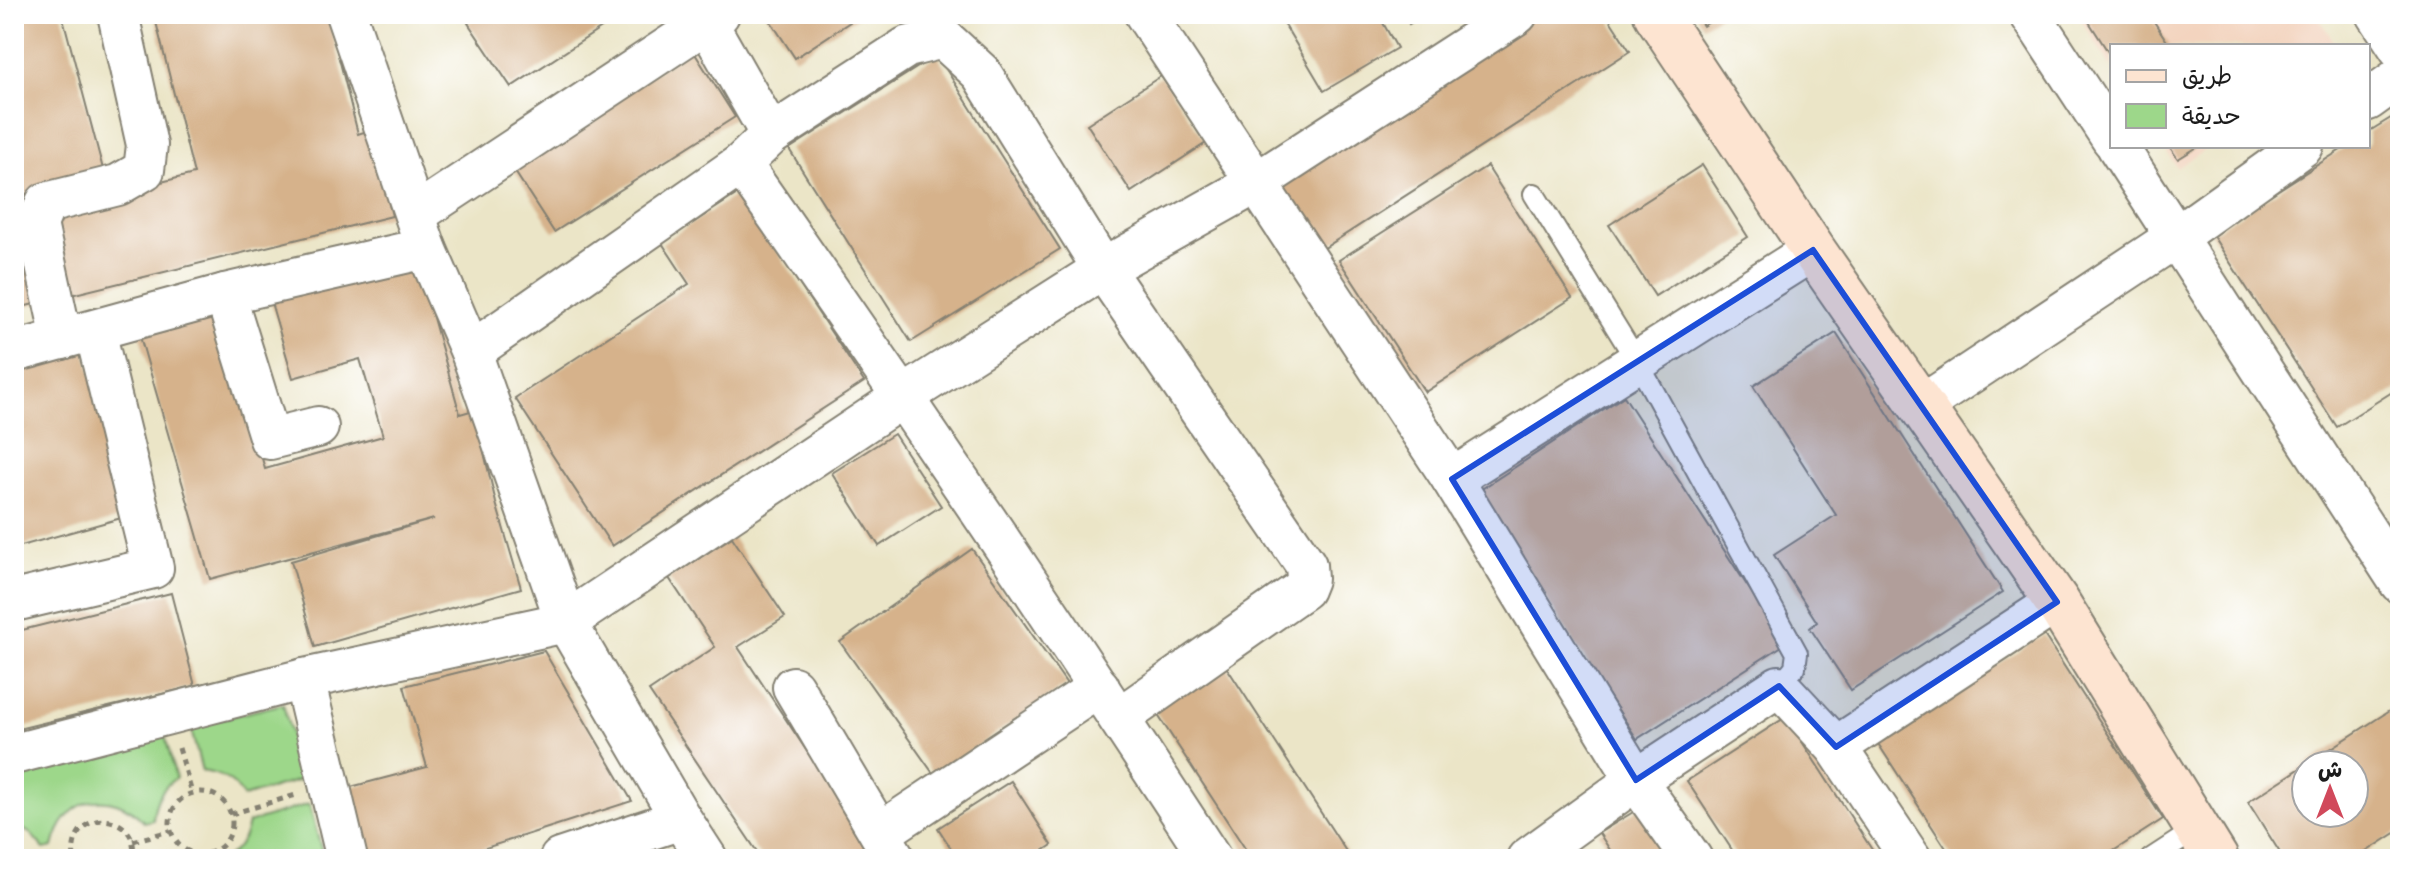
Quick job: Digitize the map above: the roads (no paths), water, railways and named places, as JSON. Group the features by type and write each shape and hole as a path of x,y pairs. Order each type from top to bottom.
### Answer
{"street":[{"path":"14,601 153,568 79,335 37,224 46,203 118,185 144,170 147,145 118,14"},
{"path":"346,14 421,231 471,352 566,622 707,859"},
{"path":"1145,14 1452,479 1636,780 1692,859"},
{"path":"14,754 304,679 566,622 904,396 1103,269 1256,183 1517,14"},
{"path":"1656,14 1813,250 2057,602 2206,844"},
{"path":"2030,14 2110,136"},
{"path":"2377,14 2400,49"},
{"path":"14,352 225,294 421,231 713,19 771,135"},
{"path":"471,352 741,164 771,135 907,47 943,38 981,73 1103,269 1306,565 1307,579 1303,589 1109,703 888,846 793,687"},
{"path":"2370,99 2400,77"},
{"path":"2118,148 2400,583"},
{"path":"1921,406 2176,237 2300,148"},
{"path":"741,164 904,396 1211,859"},
{"path":"1452,479 1813,250"},
{"path":"225,294 270,439 318,427"},
{"path":"1836,747 2057,602"},
{"path":"304,679 347,859"},
{"path":"1527,859 1636,780 1779,686 1836,747 1911,859"},
{"path":"560,859 681,819"}],"lane":[{"path":"1534,194 1637,361 1797,653 1795,667 1779,686"},
{"path":"2151,859 2206,844"}]}
